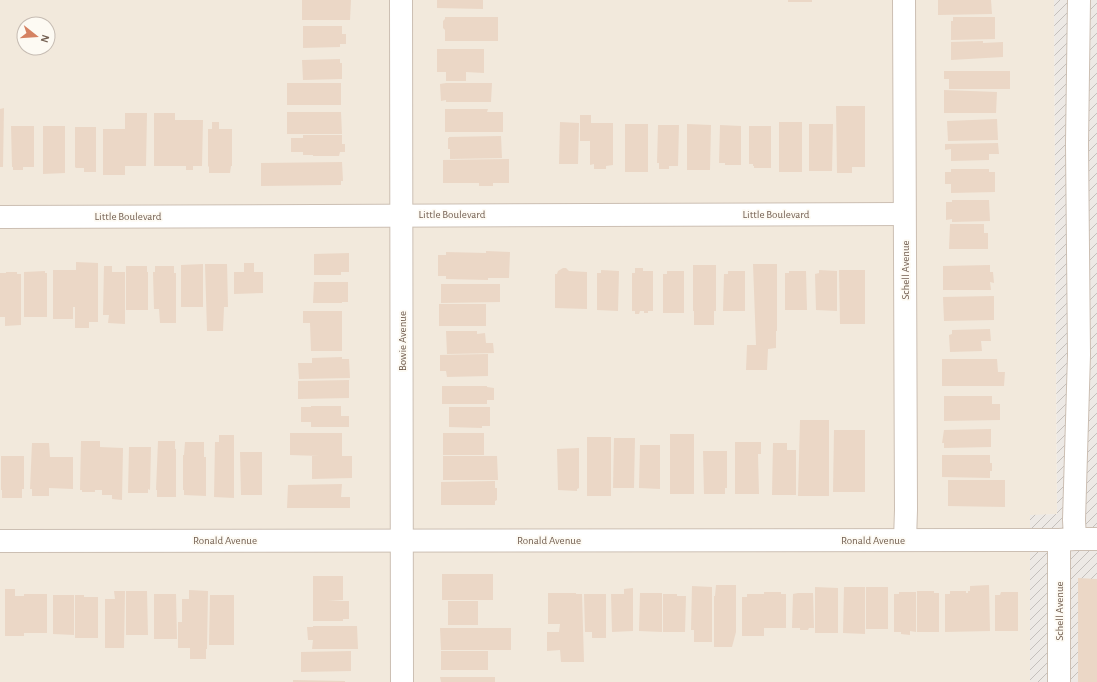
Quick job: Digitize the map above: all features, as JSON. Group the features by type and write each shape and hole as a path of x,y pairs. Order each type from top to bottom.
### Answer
{"street":[{"name":"Bowie Avenue","path":"401,0 400,215 402,682"},
{"name":"Schell Avenue","path":"904,0 905,540"},
{"name":"Schell Avenue","path":"1059,682 1067,540 1074,520 1088,378 1079,355 1077,144 1078,0"},
{"name":"Little Boulevard","path":"0,217 904,214"},
{"name":"Ronald Avenue","path":"0,541 1097,539"}],"shaded area":[{"path":"0,0 1054,0 1057,514 1030,516 1030,682 0,682"},
{"path":"1054,0 1097,0 1097,682 1030,682 1030,515 1057,514"}],"building":[{"path":"302,0 351,0 350,20 302,20"},
{"path":"437,0 483,0 483,9 437,8"},
{"path":"788,0 812,0 812,2 788,2"},
{"path":"938,0 991,0 992,14 938,15"},
{"path":"445,17 498,17 498,41 445,41 443,21"},
{"path":"953,17 995,17 995,39 951,40 951,21 953,21"},
{"path":"303,26 342,26 342,34 346,34 346,44 340,44 340,47 303,48"},
{"path":"983,41 983,43 1003,42 1003,57 951,60 951,42"},
{"path":"437,49 484,49 484,73 466,72 466,81 446,81 446,72 437,72"},
{"path":"340,59 340,63 342,63 342,79 303,80 302,60"},
{"path":"944,71 1010,71 1010,89 949,89 949,79 944,79"},
{"path":"287,83 341,83 341,105 287,105"},
{"path":"492,83 491,102 441,101 440,84"},
{"path":"944,90 997,92 996,113 944,113"},
{"path":"836,106 865,106 865,167 852,167 852,173 837,173"},
{"path":"4,108 3,167 0,167 0,109"},
{"path":"445,109 488,109 487,112 503,112 503,132 445,132"},
{"path":"287,112 341,112 342,134 287,134"},
{"path":"125,113 147,113 146,166 125,166 125,175 103,175 103,129 125,129"},
{"path":"154,113 175,113 175,120 203,120 202,166 193,166 193,170 186,170 186,166 154,166"},
{"path":"580,115 591,115 591,123 613,123 613,165 606,166 606,169 594,169 594,164 590,165 590,141 580,141"},
{"path":"997,119 998,140 948,141 947,121"},
{"path":"212,122 219,122 219,129 232,129 232,166 230,173 209,173 208,129 212,129"},
{"path":"560,122 579,123 578,164 559,164"},
{"path":"779,122 802,122 802,172 779,172"},
{"path":"625,124 648,124 648,172 625,172"},
{"path":"687,124 711,125 710,170 687,170"},
{"path":"809,124 833,124 832,171 809,171"},
{"path":"658,125 679,125 678,166 669,166 669,169 659,169 659,163 657,163"},
{"path":"720,125 741,126 741,165 725,165 725,163 719,163"},
{"path":"11,126 34,126 34,167 23,167 23,170 13,170"},
{"path":"43,126 65,126 65,173 43,174"},
{"path":"749,126 771,126 771,168 754,168 753,164 749,164"},
{"path":"75,127 96,127 96,172 84,172 84,168 75,167"},
{"path":"303,135 342,135 342,144 345,144 345,152 340,152 339,156 313,156 303,155 303,152 291,152 291,138 303,138"},
{"path":"501,136 502,158 450,159 450,149 448,149 449,137"},
{"path":"998,143 999,154 989,154 989,160 951,161 951,149 945,150 945,144"},
{"path":"509,159 509,183 493,183 493,186 479,186 479,183 443,183 443,160"},
{"path":"342,162 343,181 341,181 341,185 261,186 261,163"},
{"path":"951,169 989,169 989,172 995,172 995,192 951,193 951,184 945,184 945,172 951,172"},
{"path":"952,200 989,200 990,221 952,222 952,219 946,220 946,202 952,202"},
{"path":"950,224 984,224 984,233 988,233 988,249 949,249"},
{"path":"486,251 510,252 509,278 488,278 488,280 446,279 446,276 438,276 438,255 446,255 446,252 486,253"},
{"path":"349,253 349,272 341,272 341,275 314,275 314,254"},
{"path":"76,262 98,263 98,322 89,322 89,328 75,328 75,307 73,307 73,319 53,319 53,270 76,270"},
{"path":"244,263 254,263 254,272 263,272 263,293 234,294 234,272 244,272"},
{"path":"203,264 203,307 181,307 181,265"},
{"path":"205,264 227,264 228,307 224,307 223,331 207,331"},
{"path":"753,264 777,264 776,348 768,349 767,370 746,370 747,345 756,345"},
{"path":"693,265 716,265 716,311 714,311 714,325 694,325"},
{"path":"990,265 990,272 993,272 994,283 990,282 991,290 943,290 943,266"},
{"path":"104,266 112,266 112,272 125,272 125,324 108,323 109,315 103,315"},
{"path":"126,266 147,266 148,310 126,310"},
{"path":"155,266 174,266 174,273 176,273 176,323 160,323 159,309 154,309 153,272 155,272"},
{"path":"563,268 566,268 569,271 587,272 587,309 555,308 555,274"},
{"path":"635,268 643,268 643,271 653,271 653,311 648,311 648,313 640,311 639,314 635,314 635,311 632,311 632,273 635,273"},
{"path":"601,270 619,271 618,311 597,310 597,273 601,273"},
{"path":"819,270 837,271 837,311 816,310 815,274 819,273"},
{"path":"839,270 865,270 865,324 840,324"},
{"path":"45,271 45,273 47,273 47,317 24,317 24,272"},
{"path":"667,271 684,271 684,313 663,313 663,274 667,274"},
{"path":"728,271 745,271 745,311 723,311 724,274 728,274"},
{"path":"789,271 806,271 807,310 785,310 785,273 789,273"},
{"path":"17,272 17,274 21,274 21,325 5,326 5,317 0,317 0,273"},
{"path":"314,282 348,282 348,302 313,303"},
{"path":"441,284 500,284 500,302 441,303"},
{"path":"994,296 994,320 944,321 943,297"},
{"path":"439,304 486,304 486,326 439,326"},
{"path":"303,311 342,311 342,351 311,351 310,323 303,323"},
{"path":"990,329 991,341 981,341 982,351 950,352 949,335 952,334 952,330"},
{"path":"446,331 477,331 477,334 485,333 486,343 493,343 494,353 447,354"},
{"path":"488,354 488,376 447,377 446,371 440,371 440,355"},
{"path":"342,357 342,359 349,359 350,378 299,379 298,363 312,363 312,358"},
{"path":"942,359 997,359 998,372 1005,372 1004,386 942,386"},
{"path":"349,380 349,398 298,399 298,381"},
{"path":"442,386 487,386 494,388 494,400 487,400 487,404 442,404"},
{"path":"944,396 992,396 992,404 1000,404 1000,420 944,421"},
{"path":"341,406 341,416 349,416 349,427 311,427 311,422 301,422 301,407"},
{"path":"449,407 490,407 490,426 482,426 482,428 449,427"},
{"path":"800,420 829,420 829,496 798,496"},
{"path":"991,429 991,447 944,448 944,443 942,443 944,430"},
{"path":"834,430 865,430 865,492 833,492"},
{"path":"290,433 342,433 342,456 352,456 352,478 312,479 312,456 320,456 290,455"},
{"path":"443,433 484,433 484,455 443,455"},
{"path":"670,434 694,434 694,494 670,494"},
{"path":"219,435 234,435 234,498 214,497 215,442 219,442"},
{"path":"587,437 611,437 611,496 587,496"},
{"path":"614,438 635,438 634,488 613,488"},
{"path":"81,441 100,441 100,447 123,448 122,500 112,499 112,495 102,495 102,490 95,490 95,492 82,492 82,490 80,490"},
{"path":"158,441 175,441 176,497 157,497"},
{"path":"185,442 204,442 204,457 206,457 206,496 184,495 183,455"},
{"path":"735,442 761,442 761,454 758,454 759,494 735,494"},
{"path":"32,443 49,443 50,457 73,457 73,489 49,488 49,496 32,496 32,489 30,489"},
{"path":"773,443 787,443 787,450 796,450 796,495 772,495"},
{"path":"640,445 660,445 660,489 639,488"},
{"path":"129,447 151,447 150,490 148,489 148,493 128,493"},
{"path":"579,448 579,488 577,491 558,490 557,449"},
{"path":"703,451 727,451 727,488 725,488 725,494 704,494"},
{"path":"240,452 262,452 262,495 241,495"},
{"path":"942,455 990,455 992,471 990,471 990,478 942,477"},
{"path":"1,456 24,456 24,489 22,489 22,498 2,498"},
{"path":"443,456 497,456 498,480 443,480"},
{"path":"948,480 1005,480 1005,507 948,506"},
{"path":"495,481 495,488 497,488 497,500 495,501 495,505 441,505 441,482"},
{"path":"342,484 341,497 350,497 350,508 287,508 288,485"},
{"path":"442,574 493,574 493,600 442,600"},
{"path":"313,576 343,576 343,600 328,601 349,601 349,619 343,619 343,621 313,621"},
{"path":"1078,578 1097,579 1097,682 1078,682"},
{"path":"716,585 736,585 736,632 732,647 714,647 714,596"},
{"path":"989,585 990,631 945,632 945,594 950,594 950,591 966,591 966,593 968,593 968,591 970,591 970,586"},
{"path":"692,586 712,587 712,642 694,642 694,630 691,630"},
{"path":"815,587 838,588 838,633 815,633"},
{"path":"844,587 865,587 865,634 843,633"},
{"path":"866,587 888,587 888,629 866,629"},
{"path":"633,588 633,631 612,632 611,594 624,594 624,589"},
{"path":"5,589 15,589 15,596 24,596 24,594 47,594 47,633 24,633 24,636 5,636"},
{"path":"189,590 208,591 206,659 190,659 190,648 178,648 178,622 182,622 182,599 189,599"},
{"path":"114,591 125,591 124,648 105,648 105,599 115,599"},
{"path":"126,591 147,591 148,635 126,635"},
{"path":"917,591 934,591 934,593 939,593 939,632 917,632"},
{"path":"764,592 781,592 781,594 786,594 786,628 764,628 764,636 742,636 742,597 747,597 747,594 764,594"},
{"path":"899,592 916,592 916,632 910,631 910,635 901,634 901,632 894,632 894,594 899,594"},
{"path":"1001,592 1018,592 1018,631 995,631 995,595 1000,595"},
{"path":"548,593 582,594 584,662 561,662 560,650 547,651 547,632 559,632 560,624 548,624"},
{"path":"640,593 662,593 662,632 639,631"},
{"path":"813,593 814,628 800,630 800,628 792,628 793,594"},
{"path":"154,594 176,594 177,639 154,639"},
{"path":"584,594 606,594 606,638 592,638 592,632 585,632"},
{"path":"663,594 677,594 677,596 686,596 685,632 663,632"},
{"path":"53,595 74,595 74,635 53,634"},
{"path":"75,595 84,595 84,597 98,597 98,638 75,638"},
{"path":"210,595 234,595 234,645 209,645"},
{"path":"448,601 478,601 478,625 448,625"},
{"path":"357,626 358,649 312,649 313,640 308,640 307,627"},
{"path":"440,628 511,628 511,650 441,650"},
{"path":"351,651 351,671 301,672 301,652"},
{"path":"441,651 488,651 488,670 441,670"},
{"path":"440,677 495,677 495,682 441,682"},
{"path":"293,680 345,681 345,682 293,682"}]}
